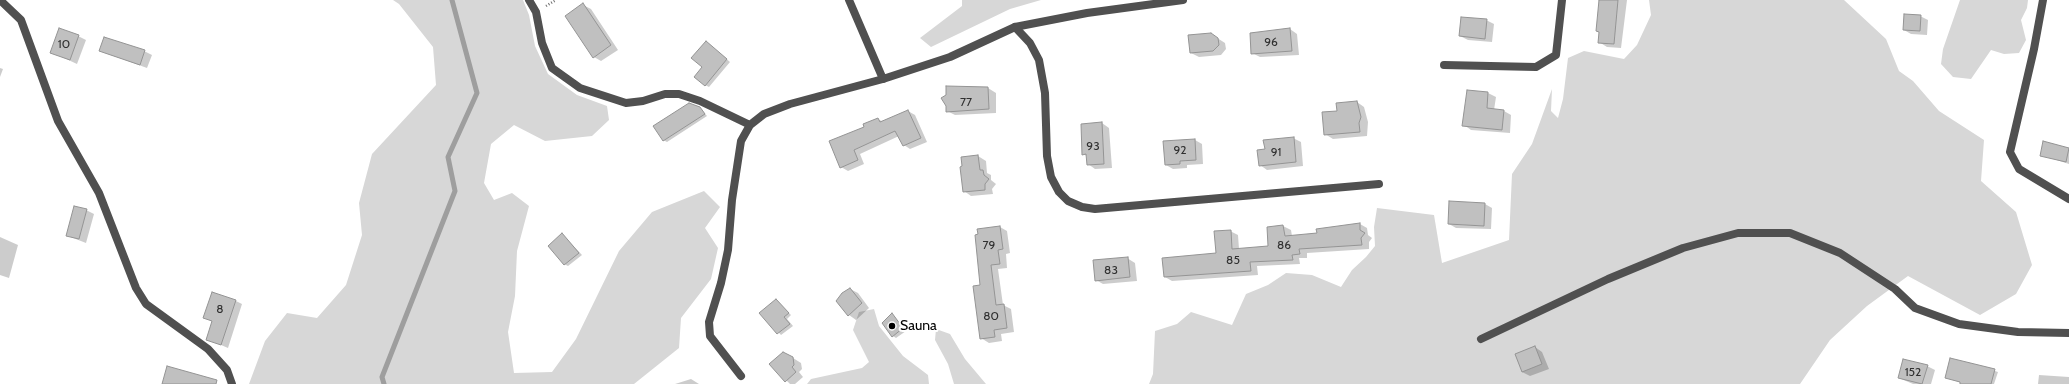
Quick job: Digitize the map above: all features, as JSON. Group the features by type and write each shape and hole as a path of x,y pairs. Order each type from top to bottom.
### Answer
{"street":[{"path":"0,0 21,20 58,121 99,193 136,288 146,304 208,349 227,370 232,384"},
{"path":"530,0 536,12 542,43 552,68 580,88 626,103 643,101 665,94 679,94 700,101 750,125"},
{"path":"848,0 883,79"},
{"path":"741,376 710,336 709,322 721,283 728,250 738,155 741,141 750,125 764,114 790,104 883,79 950,58 1015,27 1087,13 1183,0"},
{"path":"1444,65 1536,68 1556,54 1562,0"},
{"path":"2043,0 2034,49 2010,152 2019,168 2069,199"},
{"path":"1015,27 1030,43 1039,60 1045,93 1047,156 1051,177 1059,192 1075,204 1095,209 1379,184"},
{"path":"1481,339 1608,279 1683,248 1738,233 1790,233 1840,253 1895,289 1915,308 1959,324 2018,332 2069,333"}],"shaded area":[{"path":"393,0 523,0 529,15 535,46 548,74 577,95 607,106 609,120 592,136 545,141 514,125 491,144 484,183 494,200 512,193 529,206 517,251 515,296 508,332 514,373 552,372 576,339 619,251 652,212 704,191 720,207 705,228 718,248 711,279 681,318 679,348 634,384 249,384 265,341 287,313 317,318 346,285 362,235 359,203 372,154 436,85 433,47 399,4"},
{"path":"962,0 1041,0 1010,9 931,47 920,38 962,6"},
{"path":"1649,0 1844,0 1886,39 1899,71 1913,81 1939,111 1984,140 1981,181 2016,212 2032,265 2016,294 1980,315 1908,276 1867,306 1830,340 1800,384 1149,384 1153,374 1155,331 1177,324 1191,312 1232,325 1246,294 1268,285 1286,273 1312,275 1341,287 1352,270 1375,246 1374,227 1377,208 1434,215 1442,263 1509,240 1512,174 1532,144 1552,89 1551,111 1558,118 1563,99 1568,58 1584,51 1624,59 1637,45 1651,15"},
{"path":"1960,0 2028,0 2027,8 2021,20 2026,40 2019,53 2004,54 1991,50 1971,79 1953,77 1941,64 1943,49"},
{"path":"874,309 879,326 903,356 928,375 929,384 807,384 811,379 862,368 869,362 853,330 859,312"},
{"path":"936,329 950,334 965,359 986,384 954,384 948,364 935,340"}],"building":[{"path":"1599,0 1618,0 1614,44 1598,43 1599,32 1596,31"},
{"path":"583,3 611,45 593,58 565,16"},
{"path":"1904,14 1921,15 1920,31 1903,30"},
{"path":"1461,17 1487,19 1485,39 1459,36"},
{"path":"59,28 79,35 70,60 50,53"},
{"path":"1290,28 1292,51 1251,54 1250,33"},
{"path":"1211,33 1218,38 1219,45 1213,51 1190,53 1188,35"},
{"path":"104,37 145,50 140,65 99,51"},
{"path":"706,41 727,59 705,86 694,77 702,67 691,58"},
{"path":"946,86 988,87 989,109 946,112 946,106 941,98 946,95"},
{"path":"1467,90 1488,92 1487,108 1504,110 1502,130 1462,126"},
{"path":"1357,101 1361,117 1359,123 1360,132 1324,135 1322,112 1337,111 1336,103"},
{"path":"689,103 700,107 705,114 663,141 653,126"},
{"path":"908,110 921,138 903,146 895,131 854,150 858,160 840,168 829,141 864,127 863,124 878,118 880,122"},
{"path":"1102,122 1104,164 1087,165 1086,154 1082,155 1081,124"},
{"path":"1294,137 1296,162 1259,166 1257,150 1265,149 1263,140"},
{"path":"1195,139 1196,160 1180,161 1180,164 1165,165 1163,141"},
{"path":"2043,141 2069,148 2066,162 2040,156"},
{"path":"978,155 980,170 983,170 984,175 989,179 985,184 985,190 963,192 960,167 962,166 961,157"},
{"path":"1449,201 1485,203 1484,226 1448,224"},
{"path":"74,206 87,209 79,239 66,236"},
{"path":"1360,223 1360,230 1365,233 1361,238 1362,245 1299,249 1300,254 1292,255 1293,260 1250,262 1251,271 1164,277 1162,258 1216,253 1214,231 1231,230 1232,249 1268,246 1267,227 1283,225 1285,236 1317,233 1316,229"},
{"path":"1000,226 1003,249 998,250 1000,264 991,265 996,305 1004,304 1007,328 994,330 995,337 980,339 973,286 980,285 975,235 978,234 977,229"},
{"path":"562,233 579,253 564,265 548,246"},
{"path":"1128,257 1130,277 1095,281 1093,260"},
{"path":"850,288 862,303 848,316 836,301 842,293"},
{"path":"212,292 236,300 221,345 206,340 212,321 203,318"},
{"path":"776,299 789,313 784,317 790,324 777,334 759,313"},
{"name":"Sauna","path":"892,313 903,328 892,337 882,323"},
{"path":"1535,346 1542,364 1522,372 1515,354"},
{"path":"783,352 793,357 794,365 792,367 796,372 785,382 769,364"},
{"path":"1950,358 1995,369 1991,384 1960,384 1960,382 1945,378"},
{"path":"1903,359 1928,365 1922,384 1898,378"},
{"path":"167,366 217,380 216,384 162,384"}],"waterway":[{"path":"384,384 382,377 455,191 448,157 477,93 452,0"}],"place":[{"name":"Sauna","path":"892,326"}]}
